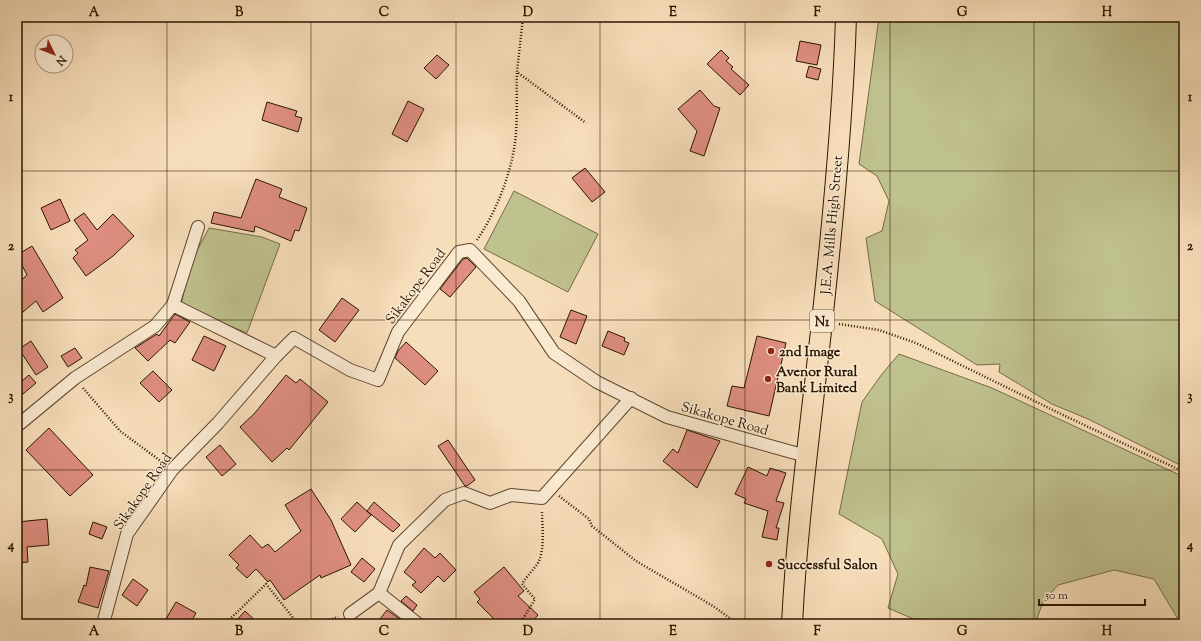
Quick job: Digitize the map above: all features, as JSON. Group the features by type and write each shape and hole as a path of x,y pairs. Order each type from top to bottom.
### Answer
{"highway":[{"name":"J.E.A. Mills High Street","path":"792,624 795,556 822,322 845,72 846,17"}],"street":[{"path":"17,426 75,378 155,326 173,305 198,228"},
{"name":"Sikakope Road","path":"103,624 127,534 172,470 218,423 276,356 294,338 350,370 378,380 398,332 459,252 470,250 519,301 554,353 597,382 668,417 806,456"},
{"path":"173,305 276,356"},
{"path":"350,614 379,593 399,545 445,500 464,492 490,502 511,495 546,493 631,398"},
{"path":"379,593 418,624"}],"path":[{"path":"470,250 490,221 510,170 515,142 517,72 523,17"},
{"path":"517,72 586,123"},
{"path":"822,322 879,330 916,343 1063,416 1184,472"},
{"path":"75,378 120,431 172,470"},
{"path":"520,624 535,599 522,584 538,561 542,548 546,493 588,519 592,526 636,561 713,606 738,624"},
{"path":"225,624 266,584 298,624"},
{"path":"318,624 350,614"}],"green space":[{"path":"879,17 937,17 947,21 950,17 1184,17 1184,467 1088,419 1052,404 999,372 1000,364 977,365 875,301 866,238 882,231 889,201 877,176 859,164"},
{"path":"514,191 598,234 568,292 484,249"},
{"path":"209,228 262,237 280,244 247,333 181,306 189,266"},
{"path":"899,354 992,388 1184,477 1184,624 1181,624 1154,579 1114,570 1058,585 1043,602 1035,624 925,624 888,608 898,574 882,539 839,514 862,402 882,374"}],"building":[{"path":"800,41 821,45 817,65 796,61"},
{"path":"721,50 729,58 726,61 733,67 731,69 749,85 740,95 707,64"},
{"path":"437,55 449,65 436,79 424,68"},
{"path":"809,66 821,69 818,80 806,77"},
{"path":"700,90 714,106 720,108 704,156 690,151 697,131 678,109"},
{"path":"408,101 424,109 407,142 392,134"},
{"path":"267,102 297,111 295,116 302,118 298,132 262,120"},
{"path":"585,168 605,192 592,202 572,178"},
{"path":"256,179 282,189 279,197 307,208 299,231 295,230 291,241 255,226 254,232 211,223 214,212 241,218"},
{"path":"60,199 70,221 51,230 41,208"},
{"path":"84,213 97,230 113,214 134,236 113,256 86,276 73,258 78,253 75,250 88,240 74,220"},
{"path":"32,246 63,298 43,312 36,301 17,317 17,284 27,275 17,255"},
{"path":"467,258 476,267 450,297 440,289 463,259"},
{"path":"342,298 359,310 335,342 319,330"},
{"path":"571,310 587,316 576,344 560,337"},
{"path":"175,314 190,322 175,343 170,340 148,361 135,348 157,334 159,336"},
{"path":"608,331 625,338 624,341 629,343 624,355 602,346"},
{"path":"204,336 226,346 214,371 192,360"},
{"path":"757,336 786,343 769,416 727,406 732,386 744,388"},
{"path":"31,341 48,367 36,375 19,349"},
{"path":"406,342 438,371 425,385 395,358 398,351"},
{"path":"75,348 82,358 68,367 61,356"},
{"path":"153,371 172,390 159,402 140,383"},
{"path":"29,375 36,383 23,394 17,385"},
{"path":"286,375 296,383 300,379 328,402 289,450 287,448 272,462 240,427 254,414"},
{"path":"49,428 93,475 70,496 26,450"},
{"path":"687,430 720,441 697,488 663,461 673,449 678,453"},
{"path":"448,440 475,480 467,486 465,486 438,446"},
{"path":"220,445 236,464 222,476 206,457"},
{"path":"748,467 767,476 770,468 786,473 776,501 784,503 776,528 779,528 777,540 762,537 768,511 744,503 746,499 735,494"},
{"path":"311,489 331,520 351,565 321,578 320,575 284,600 270,580 268,582 256,569 247,578 236,568 239,565 229,555 250,535 262,548 268,544 275,552 301,531 285,505"},
{"path":"357,502 371,515 355,532 341,519"},
{"path":"374,502 400,525 393,532 367,511"},
{"path":"47,519 49,545 27,547 28,562 17,563 17,522"},
{"path":"93,522 107,527 102,539 89,534"},
{"path":"424,548 435,558 440,553 456,570 444,582 438,576 421,593 412,585 416,582 404,572"},
{"path":"362,558 375,569 364,582 351,572"},
{"path":"90,567 109,571 98,608 78,602 84,585 86,586"},
{"path":"504,567 524,591 518,596 538,615 530,624 499,624 477,602 480,599 474,592"},
{"path":"133,579 148,590 137,606 122,595"},
{"path":"406,596 417,605 413,611 401,601"},
{"path":"176,602 196,613 190,624 163,624"},
{"path":"387,610 404,622 404,624 376,624"},
{"path":"245,611 259,624 233,624"}],"place":[{"name":"2nd Image","path":"771,351"},
{"name":"Avenor Rural Bank Limited","path":"768,379"},
{"name":"Successful Salon","path":"769,564"}]}
